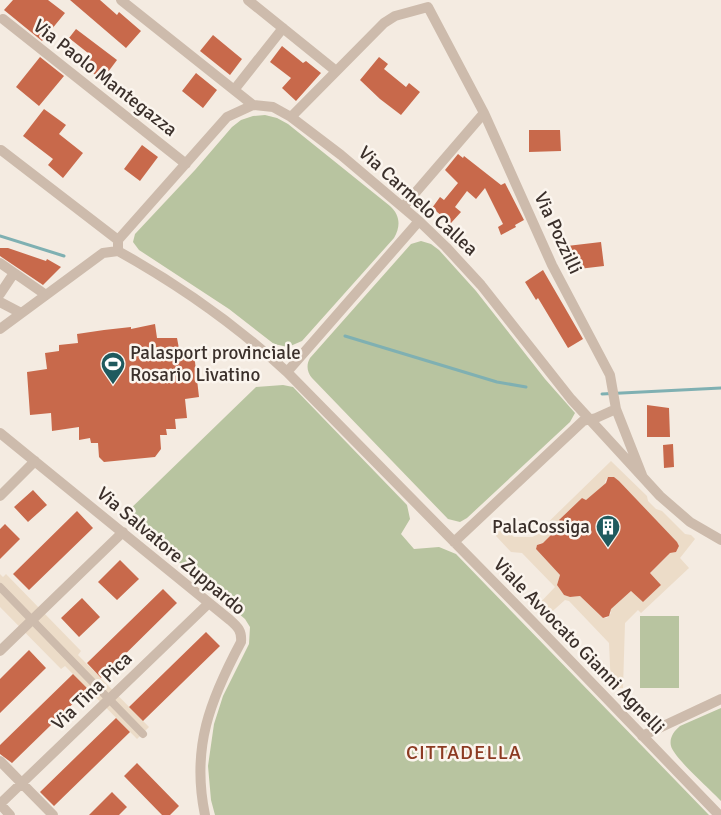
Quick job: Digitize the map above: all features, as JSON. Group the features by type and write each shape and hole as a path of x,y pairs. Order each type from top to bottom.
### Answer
{"street":[{"path":"0,329 103,253 118,251 118,240 227,117 253,105 121,0"},
{"path":"248,0 336,71 291,117"},
{"name":"Via Pozzilli","path":"336,71 384,23 395,16 428,7 484,113 552,266 610,375 616,409 641,467 643,478"},
{"name":"Via Paolo Mantegazza","path":"3,19 186,164"},
{"path":"234,90 283,28"},
{"name":"Via Carmelo Callea","path":"253,105 273,106 291,117 419,221 482,285 551,376 588,419 660,496 690,522 721,540"},
{"path":"403,207 484,113"},
{"path":"1,150 118,240"},
{"path":"287,372 419,221"},
{"name":"Viale Avvocato Gianni Agnelli","path":"118,251 199,300 257,345 287,372 719,815"},
{"path":"0,263 46,295"},
{"path":"0,294 14,273"},
{"path":"0,302 21,313"},
{"path":"454,542 582,421 596,418 616,409"},
{"name":"Via Salvatore Zuppardo","path":"0,433 209,603 238,627 242,633 241,642 217,689 208,714 202,743 199,786 205,815"},
{"path":"0,496 35,461"},
{"path":"0,651 123,532"},
{"path":"0,587 143,734"},
{"name":"Via Tina Pica","path":"0,804 209,603"},
{"path":"642,736 721,699"},
{"path":"0,760 52,815"},
{"path":"0,804 10,815"}],"green space":[{"path":"265,115 277,118 288,124 390,206 398,217 398,229 394,238 302,341 288,347 274,344 229,309 139,250 133,242 135,234 232,127 241,120"},
{"path":"421,241 431,244 439,250 476,291 545,379 575,413 570,422 467,518 460,522 448,519 312,378 308,368 310,358 411,244"},
{"path":"283,385 293,387 407,505 410,519 401,534 414,549 439,547 456,554 709,815 215,815 211,800 208,766 214,724 223,696 249,644 250,627 245,619 124,515 256,387"},
{"path":"640,616 679,616 679,688 640,688"},
{"path":"721,708 721,801 679,758 671,746 671,740 672,735 680,726"}],"shaded area":[{"path":"611,461 647,496 648,501 656,509 662,511 685,534 691,535 695,539 680,558 689,568 641,613 638,610 625,623 623,688 611,688 609,643 569,601 565,600 546,617 536,607 555,587 522,553 511,552 496,536 496,531 508,532 514,537 533,537","holes":["608,477 614,477 679,546 676,552 667,553 668,555 650,573 661,585 643,602 631,591 613,607 610,605 611,613 607,618 603,618 580,596 570,597 564,595 557,585 560,575 536,549 537,545 545,543 563,523 560,519 582,498 586,500 607,487 605,481"]},
{"path":"0,574 3,577 6,574 81,651 78,655 149,727 137,739 65,666 61,669 0,607"}],"building":[{"path":"13,0 48,0 65,13 42,41 4,10"},
{"path":"70,0 100,0 117,15 119,12 141,31 126,48"},
{"path":"76,29 117,60 102,80 80,63 88,53 69,38"},
{"path":"213,35 242,59 230,75 200,51"},
{"path":"282,46 303,63 306,61 321,73 296,101 282,88 291,78 270,62"},
{"path":"40,57 64,76 39,106 16,87"},
{"path":"379,57 388,64 384,69 406,87 409,83 420,92 401,115 360,80"},
{"path":"196,73 217,90 203,108 182,91"},
{"path":"44,109 66,125 59,134 83,153 63,178 48,165 53,159 23,136"},
{"path":"529,130 560,130 561,151 529,152"},
{"path":"142,145 158,157 140,181 124,169"},
{"path":"458,154 463,158 464,156 501,185 505,183 524,220 501,235 498,227 503,224 485,188 476,199 467,191 455,207 461,212 451,223 432,208 440,197 444,200 458,183 445,170"},
{"path":"601,242 604,266 570,270 567,246"},
{"path":"0,248 8,248 46,261 47,259 61,267 43,285 0,256"},
{"path":"543,270 583,339 568,348 538,298 536,300 525,282"},
{"name":"Palasport provinciale Rosario Livatino","path":"155,324 157,338 177,338 180,354 194,353 199,397 185,399 187,418 175,419 176,429 166,429 167,435 160,435 161,449 155,457 104,462 99,457 98,443 91,443 90,438 79,440 79,427 52,431 51,413 30,415 27,372 47,369 45,353 59,351 59,345 78,343 77,334 131,327 131,329"},
{"path":"647,405 669,408 670,437 647,437"},
{"path":"673,444 674,467 664,468 663,445"},
{"name":"PalaCossiga","path":"608,477 614,477 619,481 679,546 676,552 670,553 650,573 661,585 643,602 631,591 611,609 609,616 603,618 580,596 570,597 564,595 557,585 560,575 536,549 537,545 543,543 563,523 559,520 582,498 586,500 606,483"},
{"path":"33,490 47,505 28,522 14,507"},
{"path":"77,511 93,528 29,590 13,574"},
{"path":"5,524 20,539 0,559 0,529"},
{"path":"120,560 139,579 117,600 98,582"},
{"path":"163,589 177,603 101,678 87,663"},
{"path":"82,598 100,617 79,637 61,618"},
{"path":"206,632 220,646 143,721 129,707"},
{"path":"29,650 46,668 0,713 0,679"},
{"path":"73,674 88,689 12,763 0,754 0,745"},
{"path":"116,718 130,732 54,806 40,792"},
{"path":"137,763 179,806 170,815 162,815 124,776"},
{"path":"112,792 127,807 119,815 89,815"}],"waterway":[{"path":"0,236 64,256"},
{"path":"345,336 497,382 526,387"},
{"path":"602,394 721,388"}],"place":[{"name":"Palasport provinciale Rosario Livatino","path":"113,385"},
{"name":"PalaCossiga","path":"608,548"}],"district":[{"name":"CITTADELLA","path":"464,752"}]}
